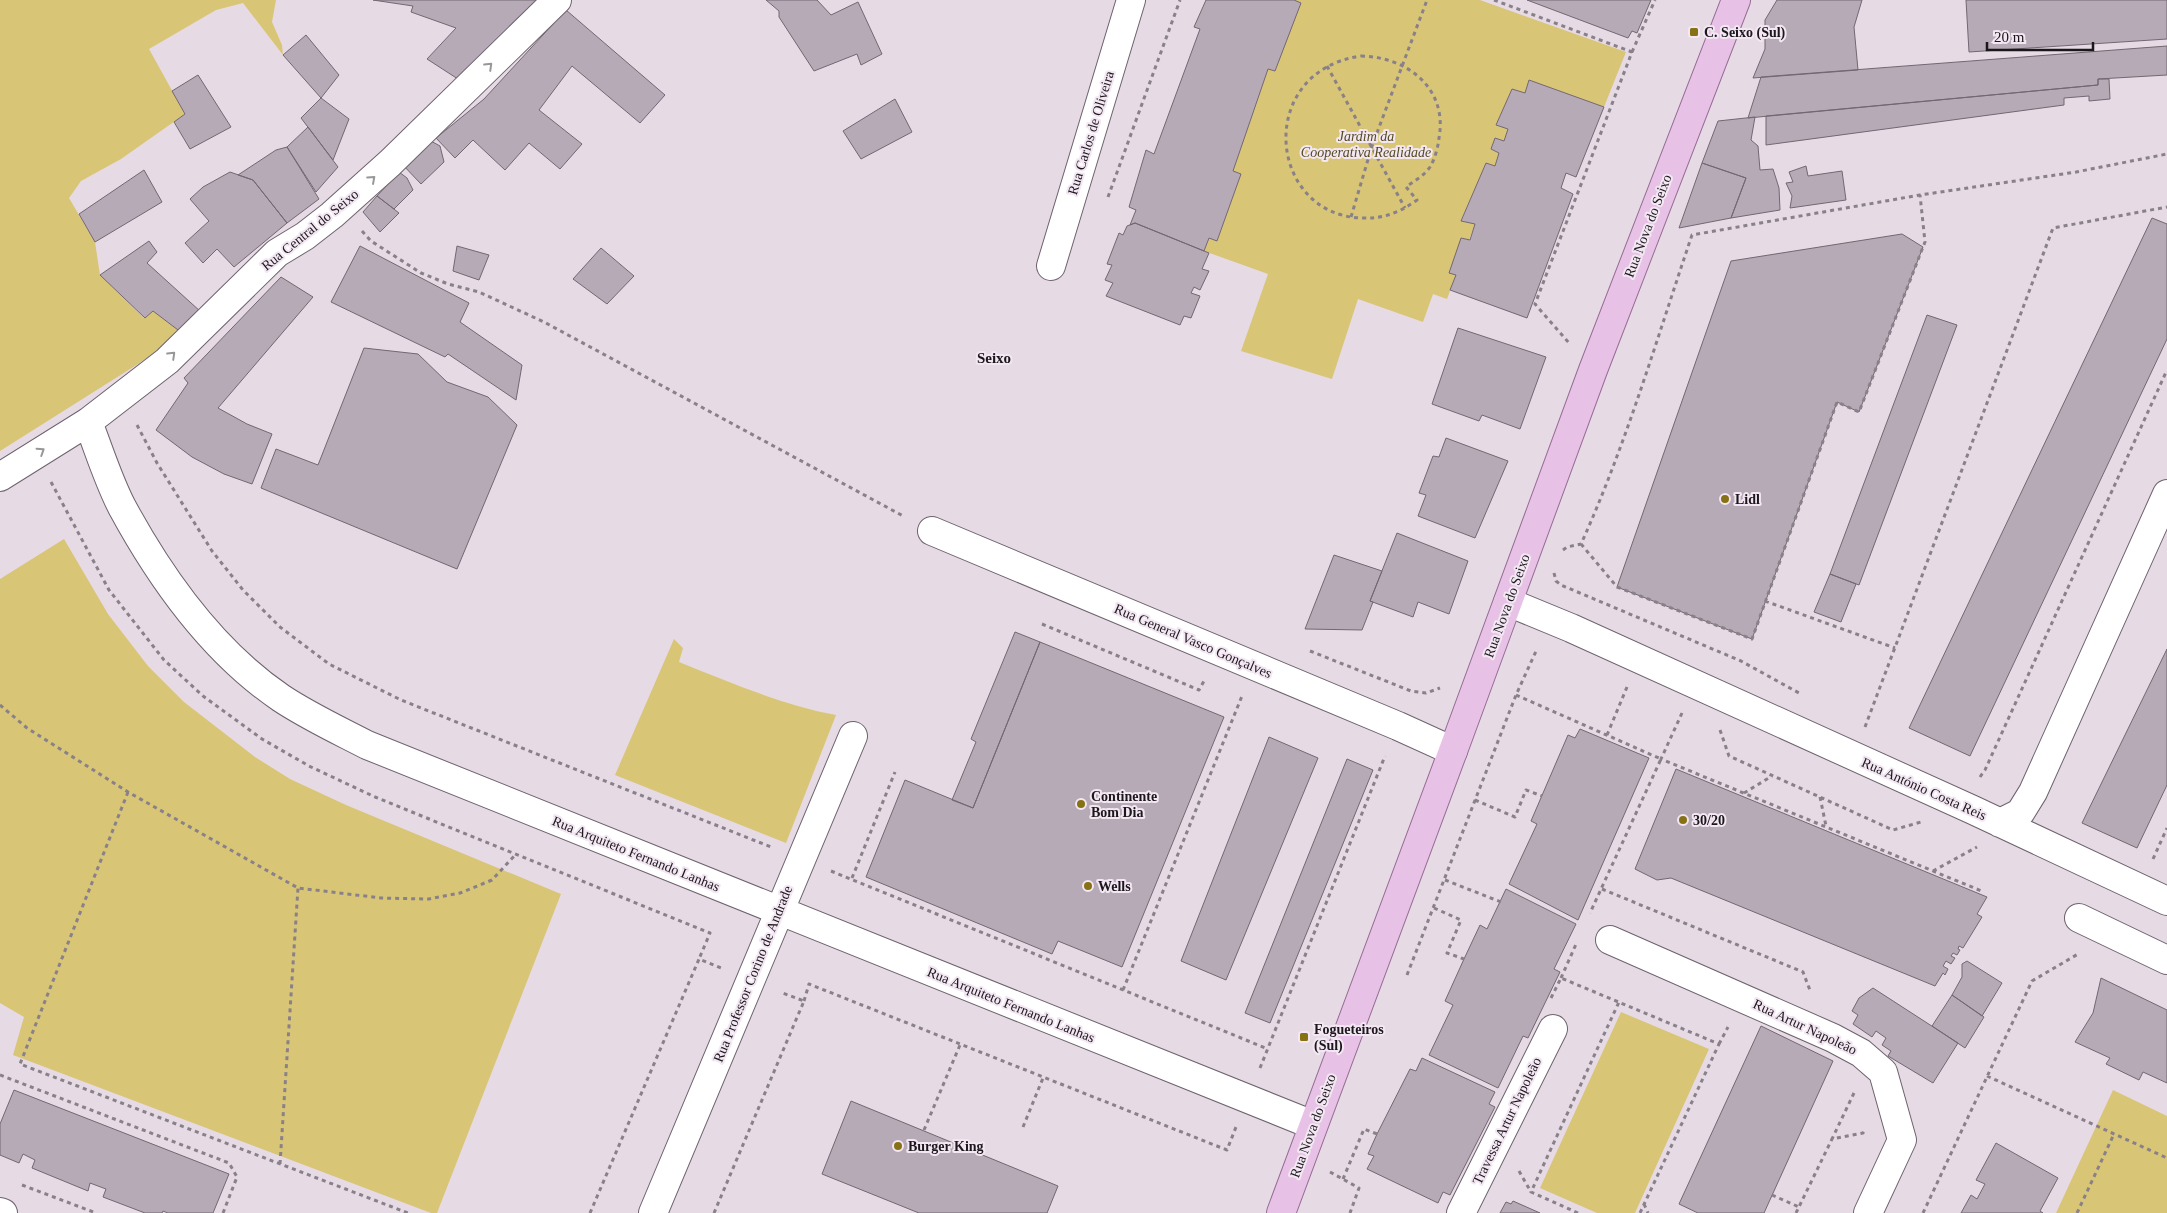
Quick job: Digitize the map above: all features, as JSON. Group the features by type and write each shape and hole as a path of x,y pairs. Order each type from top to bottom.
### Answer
{"main road":[{"name":"Rua Nova do Seixo","path":"1281,1213 1454,752 1593,370 1736,0"}],"street":[{"name":"Rua Central do Seixo","path":"0,477 88,422 167,361 276,253 305,236 341,208 390,163 558,0"},
{"name":"Rua Carlos de Oliveira","path":"1051,266 1131,0"},
{"name":"Rua Arquiteto Fernando Lanhas","path":"88,422 122,506 171,586 206,632 239,664 279,697 314,719 367,745 1313,1125"},
{"name":"Rua António Costa Reis","path":"1508,602 1571,628 2000,823 2020,813 2033,792 2167,494"},
{"name":"Rua General Vasco Gonçalves","path":"932,531 1398,726 1454,752"},
{"name":"Rua Professor Corino de Andrade","path":"653,1213 853,736"},
{"path":"2000,823 2167,902"},
{"path":"2079,918 2167,960"},
{"name":"Rua Artur Napoleão","path":"1610,940 1828,1036 1861,1053 1883,1072 1902,1140 1868,1213"},
{"name":"Travessa Artur Napoleão","path":"1461,1213 1553,1029"}],"path":[{"path":"1105,205 1180,0"},
{"path":"1350,217 1372,146 1401,64 1427,0"},
{"path":"1494,0 1632,52"},
{"path":"1593,370 1535,304 1632,52 1655,0"},
{"path":"1361,56 1382,58 1401,64 1418,75 1427,85 1433,95 1441,119 1438,144 1430,166 1424,174 1406,187 1417,200 1388,216 1369,218 1350,217 1326,208 1306,192 1292,170 1286,147 1286,121 1297,94 1315,74 1339,60 1361,56"},
{"path":"1327,66 1405,208"},
{"path":"1580,544 1595,512 1629,421 1692,235 1920,195 2076,172 2167,154"},
{"path":"1580,544 1617,587 1752,640 1837,402 1859,412 1925,242 1920,195"},
{"path":"1864,729 2053,228 2167,207"},
{"path":"341,208 371,241 421,273 448,284 479,292 544,322 932,531"},
{"path":"1974,779 1982,776 1985,770 2167,370"},
{"path":"122,396 157,464 212,551 243,590 280,627 330,664 401,700 772,847"},
{"path":"1559,554 1566,547 1580,544"},
{"path":"1554,566 1556,581 1561,585 1741,661 1803,695"},
{"path":"1765,602 1895,648"},
{"path":"1042,624 1199,690 1206,675"},
{"path":"1404,981 1516,695 1538,647"},
{"path":"1309,651 1411,691 1426,693 1438,690 1442,686"},
{"path":"1606,735 1630,680"},
{"path":"1123,990 1244,690"},
{"path":"1516,695 1661,759 1984,892"},
{"path":"0,705 27,728 128,792 298,888 381,898 430,898 460,893 492,880 516,854"},
{"path":"1590,915 1685,706"},
{"path":"1856,724 1873,732"},
{"path":"1718,726 1729,756 1893,830 1929,820"},
{"path":"804,1001 809,984 1227,1150 1387,752"},
{"path":"852,878 895,772"},
{"path":"1744,793 1773,776"},
{"path":"1475,800 1515,817 1526,790 1542,796"},
{"path":"128,792 20,1064 408,1213"},
{"path":"1820,797 1826,827"},
{"path":"1933,871 1980,845"},
{"path":"830,870 1268,1049"},
{"path":"1445,880 1500,902"},
{"path":"280,1164 298,888"},
{"path":"1602,889 1803,972 1828,1036"},
{"path":"1434,908 1461,920 1447,953 1464,960"},
{"path":"1923,1213 2032,981 2081,952 2105,930"},
{"path":"1561,978 1581,933"},
{"path":"1578,1213 1531,1192 1619,1002 1720,1044 1640,1213"},
{"path":"924,1130 960,1045"},
{"path":"0,1074 229,1163 237,1177 223,1213"},
{"path":"1987,1076 2167,1158"},
{"path":"1023,1127 1043,1078"},
{"path":"1796,1213 1856,1089"},
{"path":"1832,1139 1863,1133 1866,1127"},
{"path":"1343,1179 1364,1129 1377,1134"},
{"path":"2077,1213 2114,1134"},
{"path":"1332,1162 1328,1171 1359,1188 1350,1213"},
{"path":"17,1184 96,1213"},
{"path":"1772,1195 1799,1207"},
{"path":"1644,1204 1648,1213"}],"green space":[{"path":"0,0 276,0 272,22 282,45 283,55 243,3 216,10 149,49 185,114 121,159 81,181 69,198 95,242 100,275 144,318 153,311 182,333 138,364 0,451"},
{"name":"Jardim da Cooperativa Realidade","path":"1294,0 1480,0 1626,52 1604,107 1529,80 1525,93 1512,89 1496,125 1508,129 1504,141 1495,138 1491,149 1499,153 1495,166 1486,163 1461,220 1475,224 1447,299 1433,294 1423,322 1358,299 1332,379 1241,351 1268,274 1204,251 1209,238 1217,241 1241,174 1233,171 1268,69 1274,71 1300,3"},
{"path":"64,539 108,614 148,666 184,702 255,757 290,779 346,805 561,894 437,1213 431,1213 13,1055 24,1017 0,1003 0,579"},
{"path":"674,639 683,648 679,662 776,699 836,715 786,843 615,775"},
{"path":"1621,1012 1709,1049 1635,1213 1597,1213 1540,1188"},
{"path":"2113,1090 2167,1116 2167,1213 2056,1213"}],"building":[{"path":"373,0 545,0 461,81 427,59 456,28 411,12 413,6"},
{"path":"766,0 817,0 831,15 858,2 882,54 861,65 857,54 814,71 779,17 779,11"},
{"path":"1206,0 1294,0 1301,3 1275,71 1268,69 1233,171 1241,174 1217,241 1209,238 1204,251 1135,223 1130,225 1136,210 1129,207 1146,150 1154,154 1200,29 1194,27"},
{"path":"1527,0 1651,0 1637,33 1632,31 1628,38"},
{"path":"1777,0 1862,0 1854,27 1858,70 1753,78 1765,49 1765,20"},
{"path":"1966,0 2167,0 2167,39 1969,52"},
{"path":"566,10 665,95 640,123 572,66 539,110 582,144 560,169 529,143 505,170 473,140 455,158 436,138 484,99"},
{"path":"306,35 339,75 321,98 283,55"},
{"path":"2167,46 2167,75 2098,79 2098,85 1748,118 1761,77"},
{"path":"198,75 231,127 190,149 174,122 185,114 172,91"},
{"path":"2098,79 2109,79 2110,99 2089,101 2089,96 2064,98 2064,105 1766,145 1766,116 2098,85"},
{"path":"1529,80 1604,107 1576,177 1566,173 1561,188 1573,194 1527,318 1450,290 1456,275 1449,273 1461,238 1470,240 1475,224 1461,221 1486,163 1495,166 1499,153 1491,149 1495,138 1504,141 1508,129 1496,125 1512,89 1525,93"},
{"path":"321,98 349,119 333,160 301,118"},
{"path":"895,99 912,132 861,159 843,131"},
{"path":"1755,117 1751,140 1758,146 1760,170 1773,169 1779,188 1780,210 1731,218 1746,178 1702,163 1718,121"},
{"path":"308,127 338,167 316,192 287,147"},
{"path":"429,140 440,146 444,162 421,184 401,163"},
{"path":"287,147 319,199 287,223 253,180 238,175 276,150"},
{"path":"1702,163 1746,178 1731,218 1679,228"},
{"path":"1806,166 1808,176 1842,171 1846,200 1790,208 1792,196 1786,183 1793,182 1789,172"},
{"path":"144,170 162,202 95,242 79,214"},
{"path":"230,172 253,180 287,223 234,267 217,249 203,263 185,243 209,221 190,199 203,187"},
{"path":"399,172 407,178 413,190 394,209 377,196"},
{"path":"377,196 399,213 380,232 363,212"},
{"path":"2152,218 2167,224 2167,339 1970,756 1909,728"},
{"path":"1135,223 1209,253 1202,269 1209,271 1200,290 1194,287 1191,293 1200,296 1191,318 1184,316 1180,325 1106,296 1113,283 1105,280 1112,265 1107,264 1119,233 1123,235 1127,226"},
{"name":"Lidl","path":"1902,234 1923,247 1859,412 1837,402 1752,639 1617,587 1731,261"},
{"path":"149,241 157,252 147,263 201,312 182,333 153,311 145,318 100,275"},
{"path":"360,246 469,303 460,322 522,365 516,400 448,354 445,357 331,302"},
{"path":"457,246 489,255 479,280 453,271"},
{"path":"601,248 634,276 607,304 573,279"},
{"path":"281,277 313,297 218,408 247,424 272,434 252,484 224,474 192,457 156,430 188,383 184,378"},
{"path":"1927,315 1957,325 1859,585 1830,574"},
{"path":"1458,328 1546,357 1520,429 1482,415 1479,421 1432,404"},
{"path":"364,348 418,354 447,382 488,397 517,425 457,569 261,488 276,449 318,465"},
{"path":"1446,438 1508,461 1475,538 1418,516 1426,495 1419,493 1433,456 1439,457"},
{"path":"1397,533 1468,561 1449,614 1418,602 1413,617 1370,601"},
{"path":"1334,555 1382,571 1370,601 1373,602 1362,630 1305,629"},
{"path":"1830,574 1856,584 1841,622 1814,612"},
{"path":"1015,632 1040,642 973,808 952,800 976,742 971,739"},
{"name":"Continente Bom Dia","path":"1040,642 1224,717 1122,967 1058,941 1052,954 866,877 905,780 973,808"},
{"path":"2167,649 2167,785 2137,848 2082,823"},
{"path":"1580,729 1649,758 1578,920 1509,884 1537,824 1531,821 1568,735 1575,738"},
{"path":"1269,737 1318,758 1226,980 1181,961"},
{"path":"1347,759 1373,770 1270,1023 1245,1013"},
{"path":"1676,769 1987,897 1977,914 1982,917 1963,948 1959,946 1958,949 1960,950 1957,955 1953,953 1951,956 1955,958 1951,964 1946,961 1943,966 1948,969 1945,975 1943,973 1935,986 1671,878 1657,880 1635,869"},
{"path":"1506,889 1576,924 1554,969 1560,972 1528,1038 1523,1036 1498,1088 1429,1055 1453,1005 1445,1001 1464,959 1480,925 1487,929"},
{"path":"1967,961 2002,983 1982,1016 1952,995 1962,977 1962,964"},
{"path":"2101,978 2167,1010 2167,1083 2143,1072 2139,1080 2106,1064 2110,1058 2075,1042 2093,1013"},
{"path":"1873,988 1958,1043 1933,1083 1888,1056 1891,1051 1882,1045 1886,1038 1876,1031 1872,1037 1853,1024 1858,1015 1852,1011 1859,998"},
{"path":"1952,995 1984,1017 1965,1048 1932,1026"},
{"path":"1761,1026 1833,1061 1764,1213 1698,1213 1679,1204"},
{"path":"1422,1058 1495,1092 1489,1104 1495,1107 1450,1195 1443,1192 1438,1203 1367,1169 1374,1156 1368,1154 1377,1134 1410,1069 1416,1071"},
{"path":"14,1090 229,1174 213,1213 168,1213 163,1211 162,1213 145,1213 103,1197 106,1189 90,1183 88,1191 32,1168 35,1160 23,1154 19,1163 0,1155 0,1124"},
{"name":"Burger King","path":"851,1101 1058,1186 1047,1213 919,1213 822,1174"},
{"path":"1996,1143 2058,1178 2040,1211 2043,1213 1961,1213 1971,1195 1977,1199 1985,1184 1976,1180"},
{"path":"1513,1201 1540,1213 1500,1213 1506,1202 1511,1204"}],"place":[{"name":"C. Seixo (Sul)","path":"1694,32"},
{"name":"Lidl","path":"1725,499"},
{"name":"Continente Bom Dia","path":"1081,804"},
{"name":"30/20","path":"1683,820"},
{"name":"Wells","path":"1088,886"},
{"name":"Fogueteiros (Sul)","path":"1304,1037"},
{"name":"Burger King","path":"898,1146"}],"district":[{"name":"Seixo","path":"994,358"}]}
